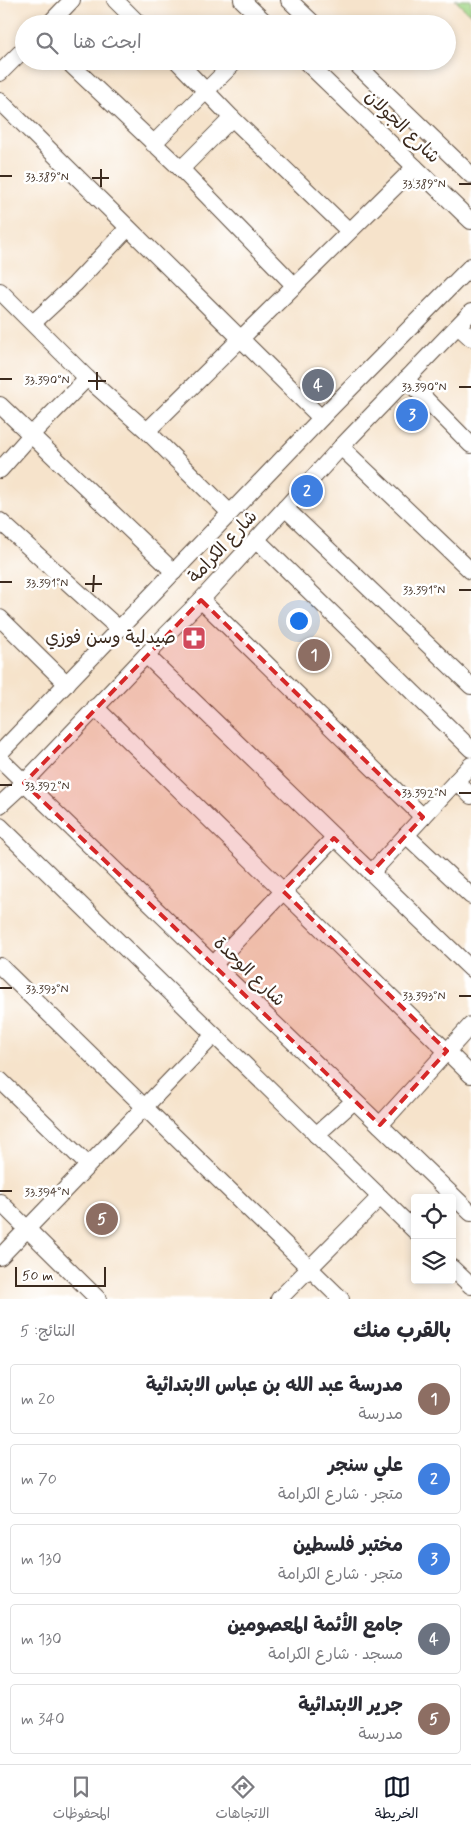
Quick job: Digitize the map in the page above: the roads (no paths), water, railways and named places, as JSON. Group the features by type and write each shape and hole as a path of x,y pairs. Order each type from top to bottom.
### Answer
{"street":[{"path":"58,15 72,0"},
{"path":"115,0 130,15"},
{"path":"242,0 257,15"},
{"path":"293,1 306,15"},
{"path":"0,73 15,58"},
{"path":"76,70 181,169 295,286"},
{"path":"186,70 232,118 349,231"},
{"path":"153,144 227,70"},
{"name":"شارع الجولان","path":"314,70 471,221"},
{"name":"شارع الجولان","path":"362,70 471,175"},
{"path":"0,101 322,418"},
{"path":"181,169 232,118"},
{"path":"147,431 415,167"},
{"path":"33,323 128,228"},
{"name":"شارع الكرامة","path":"0,753 230,513 471,266"},
{"path":"0,290 87,378 147,431 230,513"},
{"name":"شارع الكرامة","path":"0,805 24,783 95,707 201,600 341,447 471,312"},
{"path":"458,326 471,338"},
{"path":"0,470 31,435 87,378"},
{"path":"406,380 471,445"},
{"path":"0,405 174,572"},
{"path":"341,447 471,571"},
{"path":"285,508 471,686"},
{"path":"0,521 119,629"},
{"path":"257,540 471,749"},
{"path":"201,600 423,817"},
{"path":"0,618 67,684"},
{"path":"146,655 471,969"},
{"path":"95,707 471,1075"},
{"name":"شارع الوحدة","path":"0,760 471,1213"},
{"path":"371,873 471,765"},
{"path":"456,781 471,796"},
{"path":"0,826 411,1227"},
{"path":"406,834 471,896"},
{"path":"213,965 334,838"},
{"path":"0,966 341,1299"},
{"path":"380,1125 471,1025"},
{"path":"0,1257 214,1035"},
{"path":"0,1080 88,1165"},
{"path":"316,1135 354,1100"},
{"path":"279,1299 380,1197"},
{"path":"0,1202 98,1299"},
{"path":"456,1272 471,1286"}],"place":[{"name":"جامع الأئمة المعصومين","path":"318,385"},
{"name":"مختبر فلسطين","path":"412,415"},
{"name":"علي سنجر","path":"307,491"},
{"name":"صيدلية وسن فوزي","path":"194,638"},
{"name":"مدرسة عبد الله بن عباس الابتدائية","path":"314,655"},
{"name":"جرير الابتدائية","path":"102,1219"}]}
